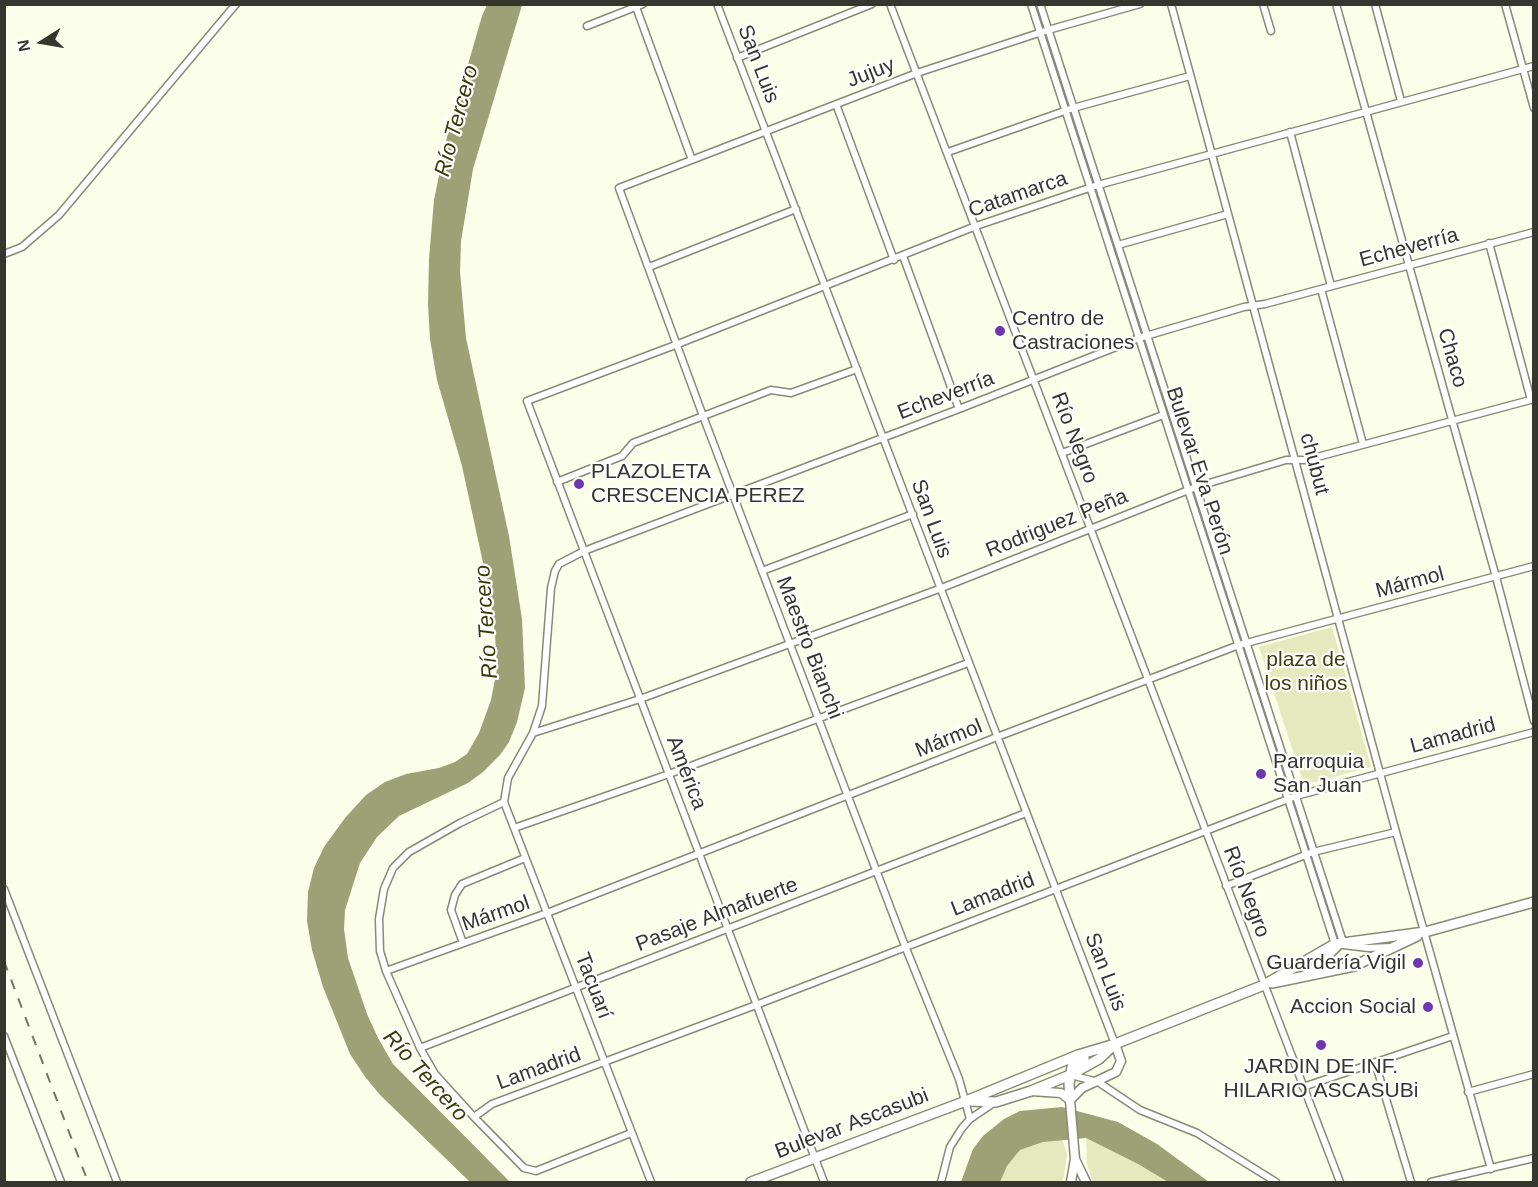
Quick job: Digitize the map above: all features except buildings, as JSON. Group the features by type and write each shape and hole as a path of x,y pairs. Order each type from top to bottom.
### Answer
{"main road":[{"path":"1070,1100 1070,1075 1074,1063 1090,1055 1097,1048 1115,1044 1264,985 1339,944 1425,932 1533,902"},
{"path":"1264,985 1354,966 1425,932"},
{"path":"966,1101 996,1102 1031,1091 1070,1075 1100,1059 1115,1044"},
{"name":"Bulevar Ascasubi","path":"752,1182 966,1101 1097,1048"}],"street":[{"path":"4,254 22,247 58,215 236,4"},
{"name":"San Luis","path":"717,4 1115,1044"},
{"path":"737,58 872,4"},
{"name":"Río Negro","path":"890,4 1340,1182"},
{"name":"Bulevar Eva Perón","path":"1031,4 1305,856 1339,944"},
{"name":"Bulevar Eva Perón","path":"1040,4 1296,796 1339,944"},
{"name":"Jujuy","path":"620,188 917,73 1040,32 1140,4"},
{"name":"chubut","path":"1171,4 1396,832 1491,1169"},
{"path":"1263,4 1271,31"},
{"name":"Chaco","path":"1336,4 1496,577 1533,721"},
{"path":"1375,4 1401,101"},
{"path":"1505,4 1533,108"},
{"path":"587,26 640,6 692,160"},
{"name":"Catamarca","path":"527,400 678,344 976,226 1090,187 1533,66"},
{"path":"948,152 1073,108 1190,76"},
{"path":"836,104 894,260"},
{"path":"1290,132 1331,286"},
{"name":"Maestro Bianchi","path":"620,188 703,416 966,1101 970,1119"},
{"path":"649,267 796,209"},
{"path":"1118,245 1228,214"},
{"name":"Echeverría","path":"504,802 508,778 533,733 542,706 550,598 555,571 559,564 584,551 959,409 1138,338 1253,305 1265,304 1533,232"},
{"path":"1489,243 1532,400"},
{"path":"903,256 959,409"},
{"path":"1321,289 1363,444"},
{"path":"557,482 622,456 633,443 771,390 791,393 857,369"},
{"name":"América","path":"527,400 824,1182"},
{"name":"Rodriguez Peña","path":"533,733 640,699 939,589 1196,487 1286,460 1306,460 1532,400"},
{"path":"1062,453 1163,415"},
{"path":"762,571 913,514"},
{"name":"Mármol","path":"386,971 699,855 997,737 1239,645 1533,566"},
{"path":"514,828 669,774 968,663"},
{"name":"Lamadrid","path":"474,1117 492,1104 756,1005 1296,796 1533,732"},
{"path":"504,802 460,823 409,852 393,868 384,889 379,919 380,951 386,971 420,1048 435,1074 524,1168 536,1171 631,1133"},
{"name":"Tacuarí","path":"504,802 651,1182"},
{"name":"Pasaje Almafuerte","path":"420,1048 1026,813"},
{"path":"1226,886 1313,852 1396,832"},
{"path":"463,943 451,910 452,902 462,884 525,858"},
{"path":"4,889 117,1182"},
{"path":"1299,978 1324,961 1339,944 1368,948 1393,947"},
{"path":"4,1036 61,1182"},
{"path":"1303,1087 1453,1036"},
{"path":"1070,1100 1082,1088 1112,1076 1120,1068 1120,1055 1115,1044"},
{"path":"1375,1062 1411,1182"},
{"path":"1468,1092 1533,1074"},
{"path":"1070,1075 1098,1082 1140,1110 1197,1133 1276,1182"},
{"path":"1031,1091 1061,1093 1070,1100 1075,1159 1071,1182"},
{"path":"941,1182 950,1147 970,1119 996,1102"},
{"path":"1431,1182 1533,1158"},
{"path":"1075,1159 1086,1182"}],"green space":[{"name":"plaza de los niños","path":"1332,627 1371,767 1304,785 1259,647"},
{"path":"1086,1138 1168,1182 1093,1182 1087,1164"},
{"path":"1062,1139 1067,1154 1064,1177 1061,1182 1000,1182 1007,1166 1020,1150 1043,1142"}],"water":[{"name":"Río Tercero","path":"487,5 522,5 473,169 461,241 460,272 466,338 509,536 522,619 525,688 517,722 509,742 500,755 468,783 399,816 377,837 360,863 345,910 344,929 348,958 367,1014 393,1064 510,1182 470,1182 381,1096 350,1054 323,987 312,950 307,921 308,892 314,868 324,847 345,818 366,795 385,782 406,774 439,768 467,754 479,733 491,700 497,669 490,595 462,466 437,380 430,339 429,259 434,200 447,137 482,16"},
{"path":"1062,1107 1118,1122 1157,1144 1209,1182 1168,1182 1086,1138 1043,1142 1020,1150 1007,1166 1000,1182 961,1182 973,1149 983,1136 1004,1119 1020,1111"}],"railway":[{"path":"4,961 88,1182"}],"place":[{"name":"Centro de Castraciones","path":"1000,331"},
{"name":"PLAZOLETA CRESCENCIA PEREZ","path":"579,484"},
{"name":"Parroquia San Juan","path":"1261,774"},
{"name":"Guardería Vigil","path":"1418,963"},
{"name":"Accion Social","path":"1428,1007"},
{"name":"JARDIN DE INF. HILARIO ASCASUBi","path":"1321,1045"}]}
